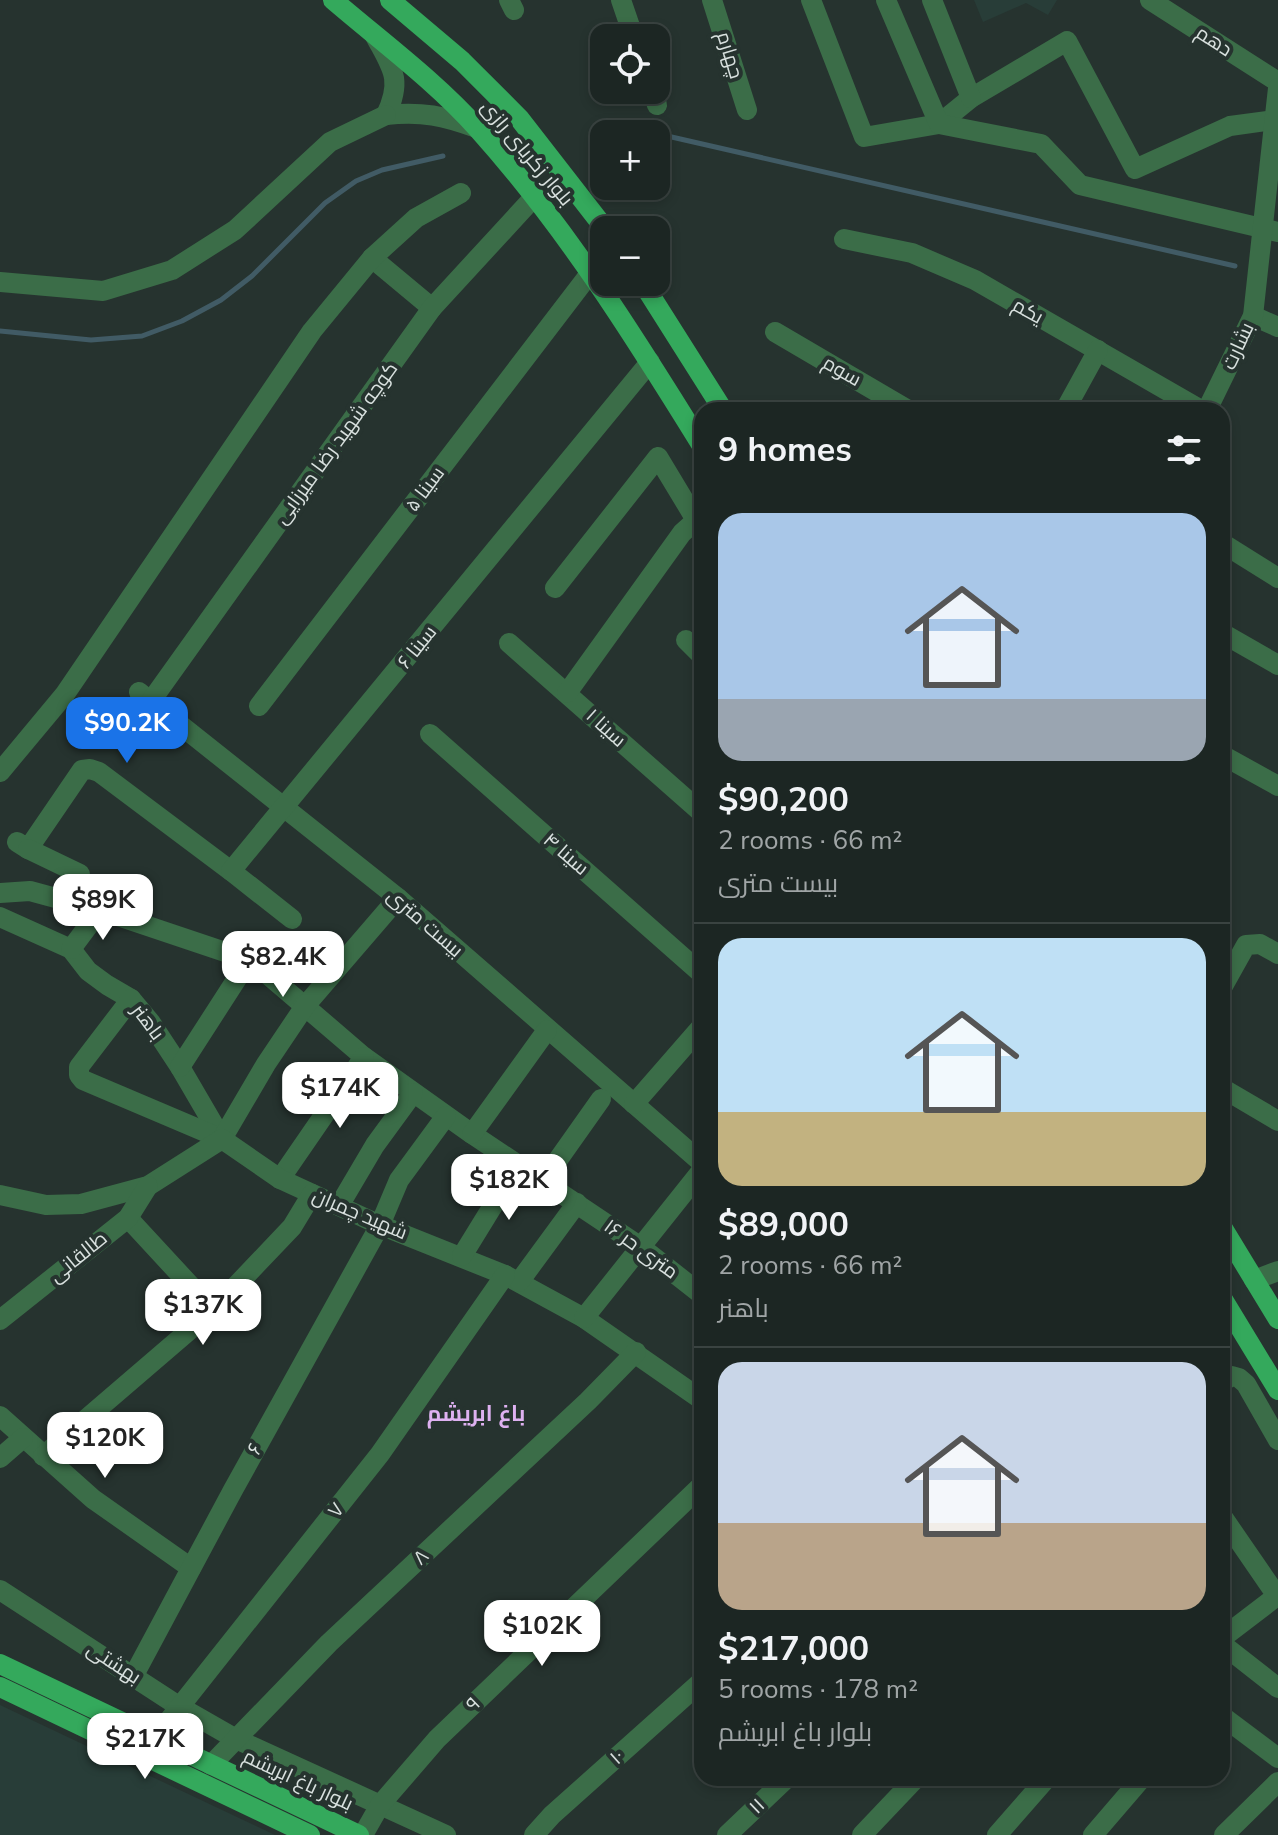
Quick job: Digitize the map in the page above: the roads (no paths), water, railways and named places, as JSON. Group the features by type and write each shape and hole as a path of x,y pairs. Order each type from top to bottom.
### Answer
{"main road":[{"name":"بلوار زکریای رازی","path":"333,0 437,88 477,128 535,196 590,271"},
{"name":"بلوار زکریای رازی","path":"390,0 462,61 519,118 595,216"},
{"name":"بلوار زکریای رازی","path":"607,296 694,433"},
{"path":"651,296 718,402"},
{"path":"1230,1240 1278,1319"},
{"path":"1230,1312 1278,1393"},
{"name":"بلوار باغ ابریشم","path":"0,1664 361,1835"},
{"path":"0,1687 310,1835"}],"street":[{"path":"621,0 629,24"},
{"name":"چهارم","path":"712,0 747,110"},
{"path":"811,0 864,137 939,124 1041,144 1080,185 1270,229"},
{"path":"886,0 939,124"},
{"path":"932,0 971,98"},
{"name":"دهم","path":"1150,0 1278,85"},
{"path":"375,36 394,73 395,97 386,115"},
{"path":"939,124 971,98 1067,41 1135,169 1230,126 1274,120"},
{"name":"بشارت","path":"1211,402 1253,316 1270,229 1278,85"},
{"path":"0,282 103,291 172,270 235,230 330,142 386,115 412,112 444,116 477,128"},
{"path":"0,772 65,694 312,331 372,258 416,218 461,193"},
{"name":"کوچه شهید رضا میرزایی","path":"145,697 432,308 535,196"},
{"name":"یکم","path":"844,239 912,253 975,280 1187,402"},
{"path":"372,258 432,308"},
{"name":"سینا ۵","path":"259,706 590,273"},
{"path":"1253,316 1278,327"},
{"name":"سوم","path":"775,332 894,402"},
{"path":"1069,402 1098,350"},
{"name":"سینا ۶","path":"231,871 650,362"},
{"path":"555,588 658,457 694,511"},
{"path":"567,693 682,533 694,522"},
{"path":"1230,548 1278,578"},
{"path":"1230,638 1278,665"},
{"path":"686,640 694,648"},
{"name":"۱ سینا","path":"509,643 694,806"},
{"name":"بیست متری","path":"145,697 398,898 694,1156"},
{"name":"سینا ۴","path":"430,734 694,967"},
{"path":"1230,759 1278,786"},
{"path":"80,874 23,846 82,770 90,769 99,772 292,919"},
{"name":"۱۶ متری حر","path":"3,896 30,891 100,910 249,960 364,1057 472,1134 641,1247 694,1289"},
{"path":"0,1195 46,1205 81,1204 148,1186 222,1139 305,1006 398,898"},
{"path":"71,949 100,910"},
{"name":"باهنر","path":"0,917 71,949 88,971 131,999 180,1067 222,1139"},
{"path":"1230,974 1246,945 1260,944 1278,954"},
{"path":"180,1067 249,960"},
{"path":"131,999 79,1067 79,1075 83,1080 222,1139"},
{"path":"472,1134 547,1030"},
{"path":"634,1104 694,1035"},
{"path":"280,1179 364,1057"},
{"path":"339,1206 375,1145 413,1093"},
{"path":"1230,1093 1278,1121"},
{"path":"543,1181 601,1099"},
{"name":"۶","path":"134,1675 380,1225 399,1180 446,1116"},
{"name":"شهید چمران","path":"222,1139 280,1179 380,1225 512,1278 584,1318 694,1394"},
{"path":"462,1256 518,1165"},
{"path":"584,1318 694,1180"},
{"name":"طالقانی","path":"0,1320 128,1218 148,1186"},
{"path":"43,1456 213,1310 292,1227 312,1194"},
{"name":"۷","path":"155,1738 380,1454 512,1278 577,1203"},
{"path":"128,1218 213,1310"},
{"path":"1254,1280 1278,1271"},
{"name":"۸","path":"211,1765 329,1643 588,1401 636,1352"},
{"path":"1230,1377 1239,1378 1246,1384 1278,1440"},
{"path":"1258,1406 1278,1393"},
{"path":"0,1416 93,1499 191,1568"},
{"path":"0,1458 23,1438"},
{"name":"۹","path":"361,1835 380,1805 437,1739 694,1493"},
{"path":"1230,1527 1278,1596 1230,1635"},
{"name":"بهشتی","path":"0,1590 180,1707 236,1739 446,1835"},
{"path":"1230,1648 1278,1688"},
{"name":"۱۰","path":"534,1835 552,1815 694,1688"},
{"path":"1230,1722 1278,1758"},
{"path":"1224,1835 1278,1782"},
{"name":"۱۱","path":"727,1835 779,1786"},
{"path":"862,1835 908,1786"},
{"path":"997,1835 1040,1786"},
{"path":"1093,1835 1135,1786"}],"waterway":[{"path":"670,137 1235,266"},
{"path":"0,331 91,340 142,336 182,321 221,300 252,276 325,203 356,181 382,170 443,156"}],"district":[{"name":"باغ ابریشم","path":"476,1414"}]}
